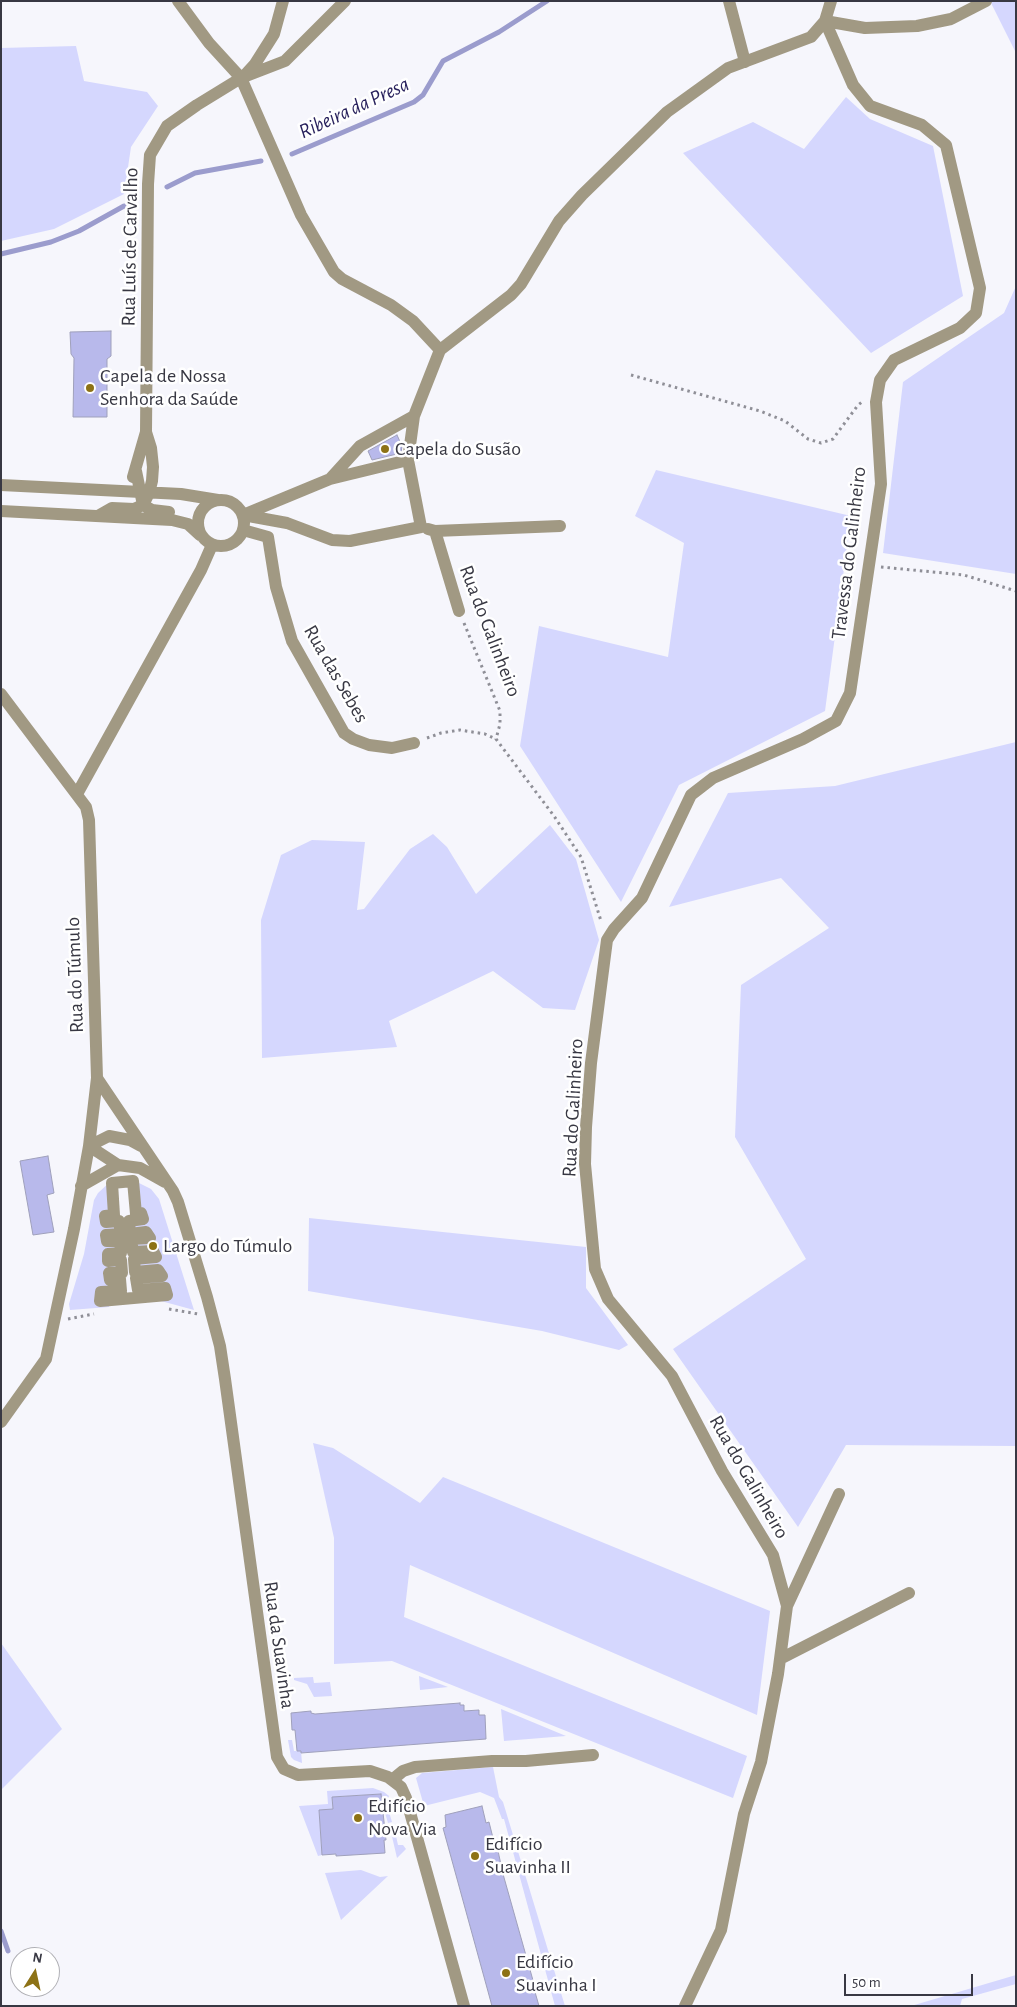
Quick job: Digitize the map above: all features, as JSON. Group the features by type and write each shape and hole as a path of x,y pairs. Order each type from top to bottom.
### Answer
{"street":[{"path":"178,1 209,43 241,78 300,215 334,272 342,280 391,305 413,321 440,350"},
{"path":"241,78 255,64 274,34 283,1"},
{"path":"241,78 285,61 345,1"},
{"path":"729,1 746,62"},
{"path":"421,528 408,460 414,416 440,350 511,295 521,284 559,221 582,195 667,112 728,68 811,37 826,21 830,1"},
{"path":"826,21 865,28 917,26 952,18 986,1"},
{"name":"Travessa do Galinheiro","path":"607,940 614,929 642,898 691,794 712,778 803,740 836,721 850,693 881,484 876,402 880,380 894,360 960,328 976,313 980,288 946,145 922,125 870,106 853,85 826,21"},
{"name":"Rua Luís de Carvalho","path":"120,491 130,482 136,470 146,432 148,184 150,155 167,126 241,78"},
{"path":"330,479 360,446 414,416"},
{"name":"Rua Luís de Carvalho","path":"146,432 151,448 153,468 158,479 171,494"},
{"path":"242,515 330,479 408,460"},
{"name":"Rua Luís de Carvalho","path":"143,505 144,492 153,468"},
{"name":"Rua Luís de Carvalho","path":"136,470 144,492"},
{"path":"1,485 144,492 218,500 233,504 239,508 242,515 243,530 240,537 227,546 220,547 212,545 181,517 172,512 152,510 143,505 134,509 112,508 98,516"},
{"path":"200,535 198,528 200,513 211,502 218,500"},
{"path":"1,511 172,520 188,524"},
{"path":"242,515 287,523 332,540 350,542 421,528 435,531 560,526"},
{"name":"Rua das Sebes","path":"243,530 268,537 276,587 292,641 344,733 353,739 369,745 392,748 414,743"},
{"name":"Rua do Galinheiro","path":"435,531 459,611"},
{"path":"77,794 201,570 212,545"},
{"name":"Rua do Túmulo","path":"1,694 86,807 89,820 97,1078 89,1146 55,1322 46,1358 1,1422"},
{"name":"Rua do Galinheiro","path":"607,940 591,1063 586,1127 585,1164 594,1269 608,1300 672,1376 722,1472 773,1555 787,1606 780,1659 761,1762 744,1814 721,1930 685,2006"},
{"name":"Rua da Suavinha","path":"97,1078 144,1147 178,1202 220,1346 277,1757 284,1769 298,1775 370,1771 392,1780"},
{"path":"89,1146 109,1136 130,1140 144,1147"},
{"path":"89,1146 118,1165 140,1168 167,1183"},
{"path":"81,1186 118,1165"},
{"path":"133,1181 136,1214 141,1213 144,1219 129,1221 130,1234 146,1232 150,1238 131,1239 133,1252 153,1251 156,1257 134,1259 135,1272 158,1270 162,1276 136,1278 138,1290 165,1288 167,1295 100,1301 101,1292 121,1291 120,1279 110,1280 109,1273 122,1273 120,1260 108,1261 108,1254 121,1253 120,1241 107,1242 106,1235 121,1234 119,1221 106,1222 105,1216 114,1215 112,1183 133,1181"},
{"path":"787,1606 838,1494"},
{"path":"780,1659 909,1593"},
{"path":"464,2006 406,1798 401,1788 392,1780 403,1771 415,1767 593,1755"}],"path":[{"path":"631,375 760,411 785,422 808,439 821,443 834,439 858,405 878,392"},
{"path":"868,566 964,575 1016,591"},
{"name":"Rua do Galinheiro","path":"459,611 500,711 500,724 496,739"},
{"path":"414,743 441,733 460,730 485,734 496,739 554,816 581,857 607,940"}],"shaded area":[{"path":"990,1 1016,1 1016,53"},
{"path":"76,46 84,81 147,92 158,106 131,147 124,194 54,229 1,241 1,48"},
{"path":"846,97 870,119 933,146 963,296 871,353 683,153 753,122 804,149"},
{"path":"1016,286 1016,574 883,553 903,382 1004,313"},
{"path":"656,470 851,516 825,711 679,785 621,902 520,746 539,626 668,657 684,543 635,516"},
{"path":"1016,742 1016,1446 846,1445 798,1527 673,1349 806,1259 735,1137 741,985 829,928 781,878 669,907 728,793 835,786"},
{"path":"550,825 576,859 599,940 575,1010 543,1008 493,971 389,1021 397,1047 262,1058 261,920 281,855 312,840 365,842 357,910 364,909 410,849 433,834 447,847 476,894"},
{"name":"Largo do Túmulo","path":"133,1180 151,1189 159,1199 194,1310 161,1301 110,1303 109,1307 70,1310 69,1304 84,1254 94,1200 98,1193 111,1181","holes":["133,1182 130,1234 135,1272 167,1295 101,1292 120,1279 119,1221 114,1215 112,1183"]},
{"path":"309,1218 586,1247 586,1288 628,1345 619,1350 542,1331 308,1291"},
{"path":"313,1443 333,1448 420,1503 443,1477 770,1611 757,1715 410,1565 404,1617 747,1756 733,1798 392,1661 334,1664 334,1538"},
{"path":"1,1643 62,1729 1,1790"},
{"path":"419,1676 448,1687 420,1690"},
{"path":"313,1677 314,1683 330,1682 332,1696 314,1697 307,1684 294,1680 294,1678"},
{"path":"501,1709 566,1736 504,1741"},
{"path":"288,1740 292,1740 294,1751 301,1751 302,1763 291,1757"},
{"path":"493,1767 499,1797 503,1802 565,2006 555,2006 504,1819 502,1819 494,1798 480,1792 424,1806 416,1778 422,1773"},
{"path":"373,1788 389,1796 386,1802 392,1822 388,1823 382,1805 381,1794 332,1797 333,1809 319,1811 322,1855 318,1856 299,1806 328,1804 327,1791"},
{"path":"394,1827 398,1845 403,1845 406,1849 397,1858 390,1828"},
{"path":"361,1870 380,1877 388,1876 341,1920 325,1873"},
{"path":"1016,1975 1016,1984 962,1999 960,2006 911,2006"}],"building":[{"name":"Capela de Nossa Senhora da Saúde","path":"111,331 111,356 107,359 107,417 73,417 74,358 71,354 70,332"},
{"name":"Capela do Susão","path":"397,435 402,446 401,453 372,460 368,451"},
{"path":"48,1156 54,1193 47,1195 54,1232 33,1235 20,1161"},
{"path":"460,1703 460,1705 464,1705 464,1711 479,1710 479,1715 485,1715 486,1739 301,1753 301,1751 297,1751 295,1730 292,1730 291,1713 311,1711 311,1713 315,1714"},
{"name":"Edifício Nova Via","path":"381,1794 386,1840 384,1840 385,1853 322,1855 319,1810 333,1809 332,1797"},
{"path":"482,1806 486,1823 489,1822 493,1838 495,1837 503,1874 539,2006 492,2006 443,1828 446,1827 445,1815"}],"waterway":[{"name":"Ribeira da Presa","path":"292,154 414,102 423,95 443,61 499,32 547,1"},
{"name":"Ribeira da Presa","path":"167,187 195,173 261,161"},
{"name":"Ribeira da Presa","path":"1,254 51,242 79,231 124,206"},
{"name":"Ribeira da Presa","path":"1,1931 8,1951"}],"place":[{"name":"Capela de Nossa Senhora da Saúde","path":"90,388"},
{"name":"Capela do Susão","path":"385,449"},
{"name":"Largo do Túmulo","path":"153,1246"},
{"name":"Edifício Nova Via","path":"358,1818"},
{"name":"Edifício Suavinha II","path":"475,1856"},
{"name":"Edifício Suavinha I","path":"506,1973"}]}
